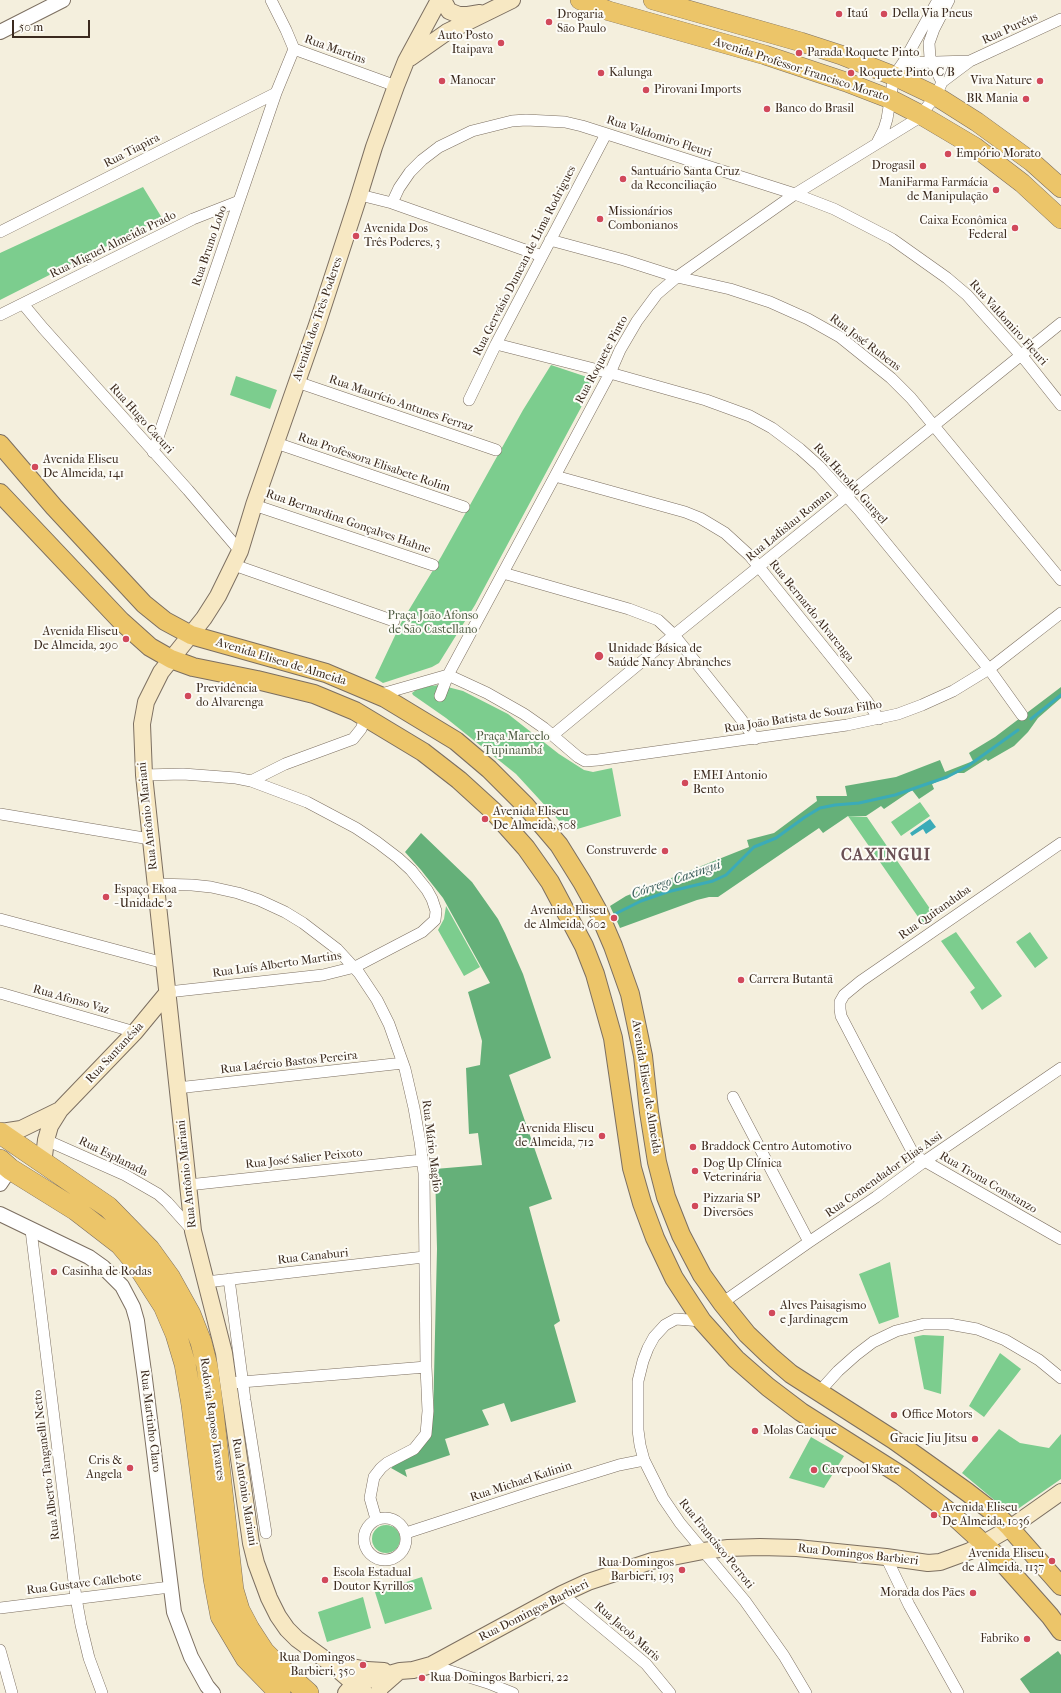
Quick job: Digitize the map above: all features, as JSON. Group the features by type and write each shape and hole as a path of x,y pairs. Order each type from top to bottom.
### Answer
{"highway":[{"name":"Avenida Professor Francisco Morato","path":"580,0 609,11 765,55 890,99 921,115 975,148 999,165 1061,218"},
{"name":"Avenida Professor Francisco Morato","path":"653,0 801,42 841,55 899,69 939,89 1032,162 1061,188"},
{"name":"Rodovia Raposo Tavares","path":"0,1133 43,1164 100,1201 124,1221 149,1249 170,1278 190,1314 201,1342 210,1387 233,1590 239,1610 249,1630 264,1652 280,1669 308,1693"},
{"name":"Rodovia Raposo Tavares","path":"2,1167 76,1210 120,1244 137,1264 164,1306 176,1334 185,1364 193,1411 214,1580 221,1616 246,1658 280,1693"}],"main road":[{"name":"Avenida dos Três Poderes","path":"191,635 218,596 237,558 254,504 360,195 374,147 396,86 406,61 439,0"},
{"path":"443,0 449,11 459,15 488,12"},
{"path":"406,61 447,32 512,0"},
{"name":"Avenida Eliseu de Almeida","path":"0,444 54,507 144,604 165,621 191,635 326,673 378,695 456,741 489,768 525,805 559,846 582,882 610,938 630,994 643,1056 649,1112 657,1162 666,1197 681,1234 702,1275 747,1334 770,1356 791,1374 913,1453 998,1516 1061,1586"},
{"name":"Avenida Eliseu de Almeida","path":"0,493 121,621 145,643 171,659 193,667 257,680 314,694 366,717 423,752 459,780 493,811 526,848 550,882 584,946 604,1003 613,1038 632,1168 642,1203 655,1238 674,1278 702,1321 736,1359 768,1387 801,1412 902,1476 947,1510 984,1543 1045,1610 1061,1631"},
{"name":"Rua Antônio Mariani","path":"191,635 161,672 146,702 142,724 144,776 150,839 168,992 193,1231 224,1353 236,1383 239,1465 251,1543 263,1582 278,1616 287,1629 311,1650 330,1663 353,1691"},
{"name":"Rua Santanésia","path":"43,1164 46,1140 50,1126 60,1110 135,1032 168,992"},
{"name":"Rua Santanésia","path":"0,1133 21,1129 60,1110"},
{"name":"Rua Domingos Barbieri","path":"353,1691 400,1671 413,1670 431,1665 562,1594 588,1582 652,1561 703,1551 728,1548 760,1547 797,1548 928,1563 940,1562 970,1551 1010,1528 1061,1492"},
{"path":"330,1663 377,1671 400,1671"},
{"path":"378,1693 381,1687 400,1671"}],"street":[{"path":"0,32 63,0"},
{"name":"Rua Martins","path":"271,0 294,49 396,86"},
{"path":"876,144 886,124 890,99 899,69 938,0"},
{"path":"939,89 929,53 929,43 934,29 949,0"},
{"name":"Rua Puréus","path":"939,89 970,61 1061,19"},
{"name":"Rua Bruno Lobo","path":"153,452 276,94 294,49"},
{"name":"Rua Puréus","path":"899,69 932,63 970,61"},
{"name":"Rua Roquete Pinto","path":"440,696 448,675 556,476 610,373 620,350 637,320 657,294 677,277 796,194 906,127 921,115 939,89"},
{"name":"Rua Tiapira","path":"0,232 276,94"},
{"name":"Rua Valdomiro Fleuri","path":"392,203 399,188 410,172 422,160 439,147 472,131 512,121 526,120 565,122 606,134 796,194 834,209 892,239 925,262 967,295 1061,405"},
{"name":"Rua Gervásio Duncan de Lima Rodrigues","path":"469,400 496,344 606,134"},
{"path":"360,195 392,203 542,256"},
{"name":"Rua Miguel Almeida Prado","path":"0,315 193,220 239,201"},
{"name":"Rua José Rubens","path":"550,240 624,260 677,277 730,289 808,319 825,328 891,378 911,398 1061,580"},
{"name":"Rua Hugo Cacuri","path":"23,304 153,452 237,558"},
{"name":"Rua Ladislau Roman","path":"553,735 674,635 1061,323"},
{"name":"Rua Haroldo Gurgel","path":"496,344 610,373 706,400 750,416 772,428 800,449 846,496 989,670 1022,715"},
{"name":"Rua Maurício Antunes Ferraz","path":"297,382 496,450"},
{"name":"Rua Professora Elisabete Rolim","path":"276,443 464,507"},
{"name":"Rua Bernardo Alvarenga","path":"556,476 643,500 700,518 725,533 749,555 759,567 867,701 879,719"},
{"name":"Rua Bernardina Gonçalves Hahne","path":"254,504 433,565"},
{"path":"237,558 394,621"},
{"path":"503,573 648,615 658,620 674,635 741,720 754,740"},
{"name":"Rua João Batista de Souza Filho","path":"448,675 487,693 524,714 553,735 578,757 589,761 754,740 879,719 922,705 953,691 989,670 1061,613"},
{"path":"378,695 448,675"},
{"path":"251,781 285,764 353,739 361,729 366,717"},
{"name":"Rua Luís Alberto Martins","path":"144,776 195,774 251,781 307,802 334,816 377,842 407,866 430,895 436,916 431,924 422,932 355,967 323,975 168,992"},
{"path":"0,814 150,839"},
{"name":"Rua Quitanduba","path":"842,1016 840,1009 842,998 861,981 1061,843"},
{"name":"Rua Mário Maglio","path":"155,884 212,887 238,893 259,900 303,922 325,938 355,967 377,1000 386,1018 403,1063 414,1108 422,1160 425,1221 424,1257 428,1412 426,1434 414,1449 387,1463 374,1477 370,1498 376,1519"},
{"path":"0,919 164,963"},
{"name":"Rua Afonso Vaz","path":"0,993 135,1032"},
{"name":"Rua Trona Constanzo","path":"842,1016 914,1154 1061,1239"},
{"name":"Rua Laércio Bastos Pereira","path":"177,1088 403,1063"},
{"name":"Rua Comendador Elias Assi","path":"722,1303 876,1197 924,1161 1061,1069"},
{"path":"733,1097 809,1242"},
{"name":"Rua Esplanada","path":"46,1140 125,1175 167,1202 193,1231"},
{"name":"Rua José Salier Peixoto","path":"189,1193 422,1160"},
{"path":"167,1202 180,1202 189,1193"},
{"name":"Rua Martinho Claro","path":"0,1214 89,1257 122,1286 133,1307 145,1378 174,1612 184,1642 207,1686 213,1693"},
{"name":"Rua Alberto Tanganelli Netto","path":"31,1230 76,1598 89,1658 102,1693"},
{"name":"Rua Canaburi","path":"206,1282 424,1257"},
{"name":"Rua Antônio Mariani","path":"230,1279 236,1383 266,1533"},
{"name":"Rua Francisco Perroti","path":"702,1321 676,1319 665,1325 654,1336 648,1348 638,1381 637,1404 638,1430 644,1460 663,1498 680,1523 745,1601 784,1656 806,1693"},
{"path":"819,1392 847,1363 873,1342 896,1331 924,1324 949,1324 984,1332 1005,1340 1039,1360 1061,1378"},
{"path":"236,1383 426,1367"},
{"name":"Rua Michael Kalinin","path":"406,1533 619,1465 644,1460"},
{"path":"383,1517 390,1518 397,1520 403,1526 407,1540 401,1554 395,1558 380,1560 368,1552 365,1545 365,1530 369,1524 376,1519 383,1517"},
{"path":"886,1557 909,1605 958,1693"},
{"name":"Rua Gustave Callebote","path":"0,1608 170,1587"},
{"name":"Rua Jacob Maris","path":"562,1594 646,1664 670,1693"},
{"path":"1,1654 12,1693"},
{"path":"431,1665 488,1683 513,1693"}],"green space":[{"path":"143,187 162,218 0,300 0,253"},
{"name":"Praça João Afonso de São Castellano","path":"551,365 593,379 592,387 475,605 439,663 432,667 383,683 375,678 401,623 441,557 523,410"},
{"path":"236,376 277,390 270,409 230,395"},
{"name":"Praça Marcelo Tupinambá","path":"440,685 463,691 508,714 559,754 584,770 593,772 612,768 621,816 574,830 562,824 516,774 412,693 416,690 430,686"},
{"path":"1061,687 1061,698 1038,718 1028,732 1014,746 988,761 986,759 964,773 957,773 932,784 934,789 919,799 912,790 884,809 881,806 866,816 848,816 823,833 819,828 718,897 709,897 697,900 620,928 610,906 626,896 749,847 747,840 774,833 817,801 816,796 847,796 845,786 896,777 940,760 945,772 973,761 969,753 995,737"},
{"path":"920,802 930,816 901,836 891,822"},
{"path":"848,816 867,817 935,916 923,924"},
{"path":"421,833 472,882 498,919 523,974 551,1058 509,1075 552,1199 529,1207 560,1321 554,1325 576,1402 511,1422 504,1403 482,1410 489,1425 445,1439 450,1455 405,1470 407,1477 391,1468 428,1438 433,1419 437,1249 435,1169 482,1165 478,1133 469,1134 466,1068 480,1065 482,1041 468,992 490,983 443,898 405,852"},
{"path":"446,906 480,967 464,976 438,930 444,919"},
{"path":"956,932 1002,996 982,1010 970,992 975,988 941,941"},
{"path":"1030,932 1048,958 1035,968 1016,942"},
{"path":"890,1262 899,1317 879,1324 859,1274"},
{"path":"923,1335 944,1336 941,1394 924,1389 914,1337"},
{"path":"1000,1353 1021,1369 984,1417 969,1406"},
{"path":"999,1429 1020,1443 1049,1448 1061,1434 1061,1479 1012,1513 1005,1509 962,1473"},
{"name":"Cavepool Skate","path":"811,1437 844,1456 824,1488 789,1478"},
{"path":"386,1525 396,1529 400,1539 396,1549 386,1553 376,1549 372,1539 376,1529"},
{"path":"422,1577 432,1609 385,1624 375,1592"},
{"path":"363,1597 371,1628 327,1642 318,1612"},
{"path":"1058,1651 1061,1655 1061,1693 1030,1693 1020,1679"}],"water":[{"path":"930,819 936,827 926,834 923,829 912,836 910,833"}],"waterway":[{"name":"Córrego Caxingui","path":"1031,719 1061,695"},
{"name":"Córrego Caxingui","path":"615,914 641,901 667,892 713,881 726,875 754,847 776,838 820,808 859,803 895,795 947,777 968,766 1018,730"}],"place":[{"name":"Itaú","path":"839,14"},
{"name":"Della Via Pneus","path":"884,14"},
{"name":"Drogaria São Paulo","path":"549,22"},
{"name":"Auto Posto Itaipava","path":"501,43"},
{"name":"Parada Roquete Pinto","path":"799,53"},
{"name":"Kalunga","path":"601,73"},
{"name":"Roquete Pinto C/B","path":"851,73"},
{"name":"Manocar","path":"442,81"},
{"name":"Viva Nature","path":"1040,81"},
{"name":"Pirovani Imports","path":"646,90"},
{"name":"BR Mania","path":"1026,99"},
{"name":"Banco do Brasil","path":"767,109"},
{"name":"Empório Morato","path":"948,154"},
{"name":"Drogasil","path":"923,166"},
{"name":"Santuário Santa Cruz da Reconciliação","path":"623,179"},
{"name":"ManiFarma Farmácia de Manipulação","path":"996,190"},
{"name":"Missionários Combonianos","path":"600,219"},
{"name":"Caixa Econômica Federal","path":"1015,228"},
{"name":"Avenida Dos Três Poderes, 3","path":"356,236"},
{"name":"Avenida Eliseu De Almeida, 141","path":"35,467"},
{"name":"Avenida Eliseu De Almeida, 290","path":"126,639"},
{"name":"Unidade Básica de Saúde Nancy Abranches","path":"599,656"},
{"name":"Previdência do Alvarenga","path":"188,696"},
{"name":"EMEI Antonio Bento","path":"685,783"},
{"name":"Avenida Eliseu De Almeida, 508","path":"485,819"},
{"name":"Construverde","path":"665,851"},
{"name":"Espaço Ekoa - Unidade 2","path":"106,897"},
{"name":"Avenida Eliseu de Almeida, 602","path":"614,918"},
{"name":"Carrera Butantã","path":"741,980"},
{"name":"Avenida Eliseu de Almeida, 712","path":"602,1136"},
{"name":"Braddock Centro Automotivo","path":"693,1147"},
{"name":"Dog Up Clínica Veterinária","path":"695,1171"},
{"name":"Pizzaria SP Diversões","path":"695,1206"},
{"name":"Casinha de Rodas","path":"54,1272"},
{"name":"Alves Paisagismo e Jardinagem","path":"772,1313"},
{"name":"Office Motors","path":"894,1415"},
{"name":"Molas Cacique","path":"755,1431"},
{"name":"Gracie Jiu Jitsu","path":"975,1439"},
{"name":"Cris & Angela","path":"130,1468"},
{"name":"Cavepool Skate","path":"814,1470"},
{"name":"Avenida Eliseu De Almeida, 1036","path":"934,1515"},
{"name":"Avenida Eliseu de Almeida, 1137","path":"1052,1561"},
{"name":"Rua Domingos Barbieri, 193","path":"682,1570"},
{"name":"Escola Estadual Doutor Kyrillos","path":"325,1580"},
{"name":"Morada dos Pães","path":"973,1593"},
{"name":"Fabriko","path":"1027,1639"},
{"name":"Rua Domingos Barbieri, 350","path":"363,1665"},
{"name":"Rua Domingos Barbieri, 22","path":"422,1678"}],"district":[{"name":"CAXINGUI","path":"886,856"}]}
